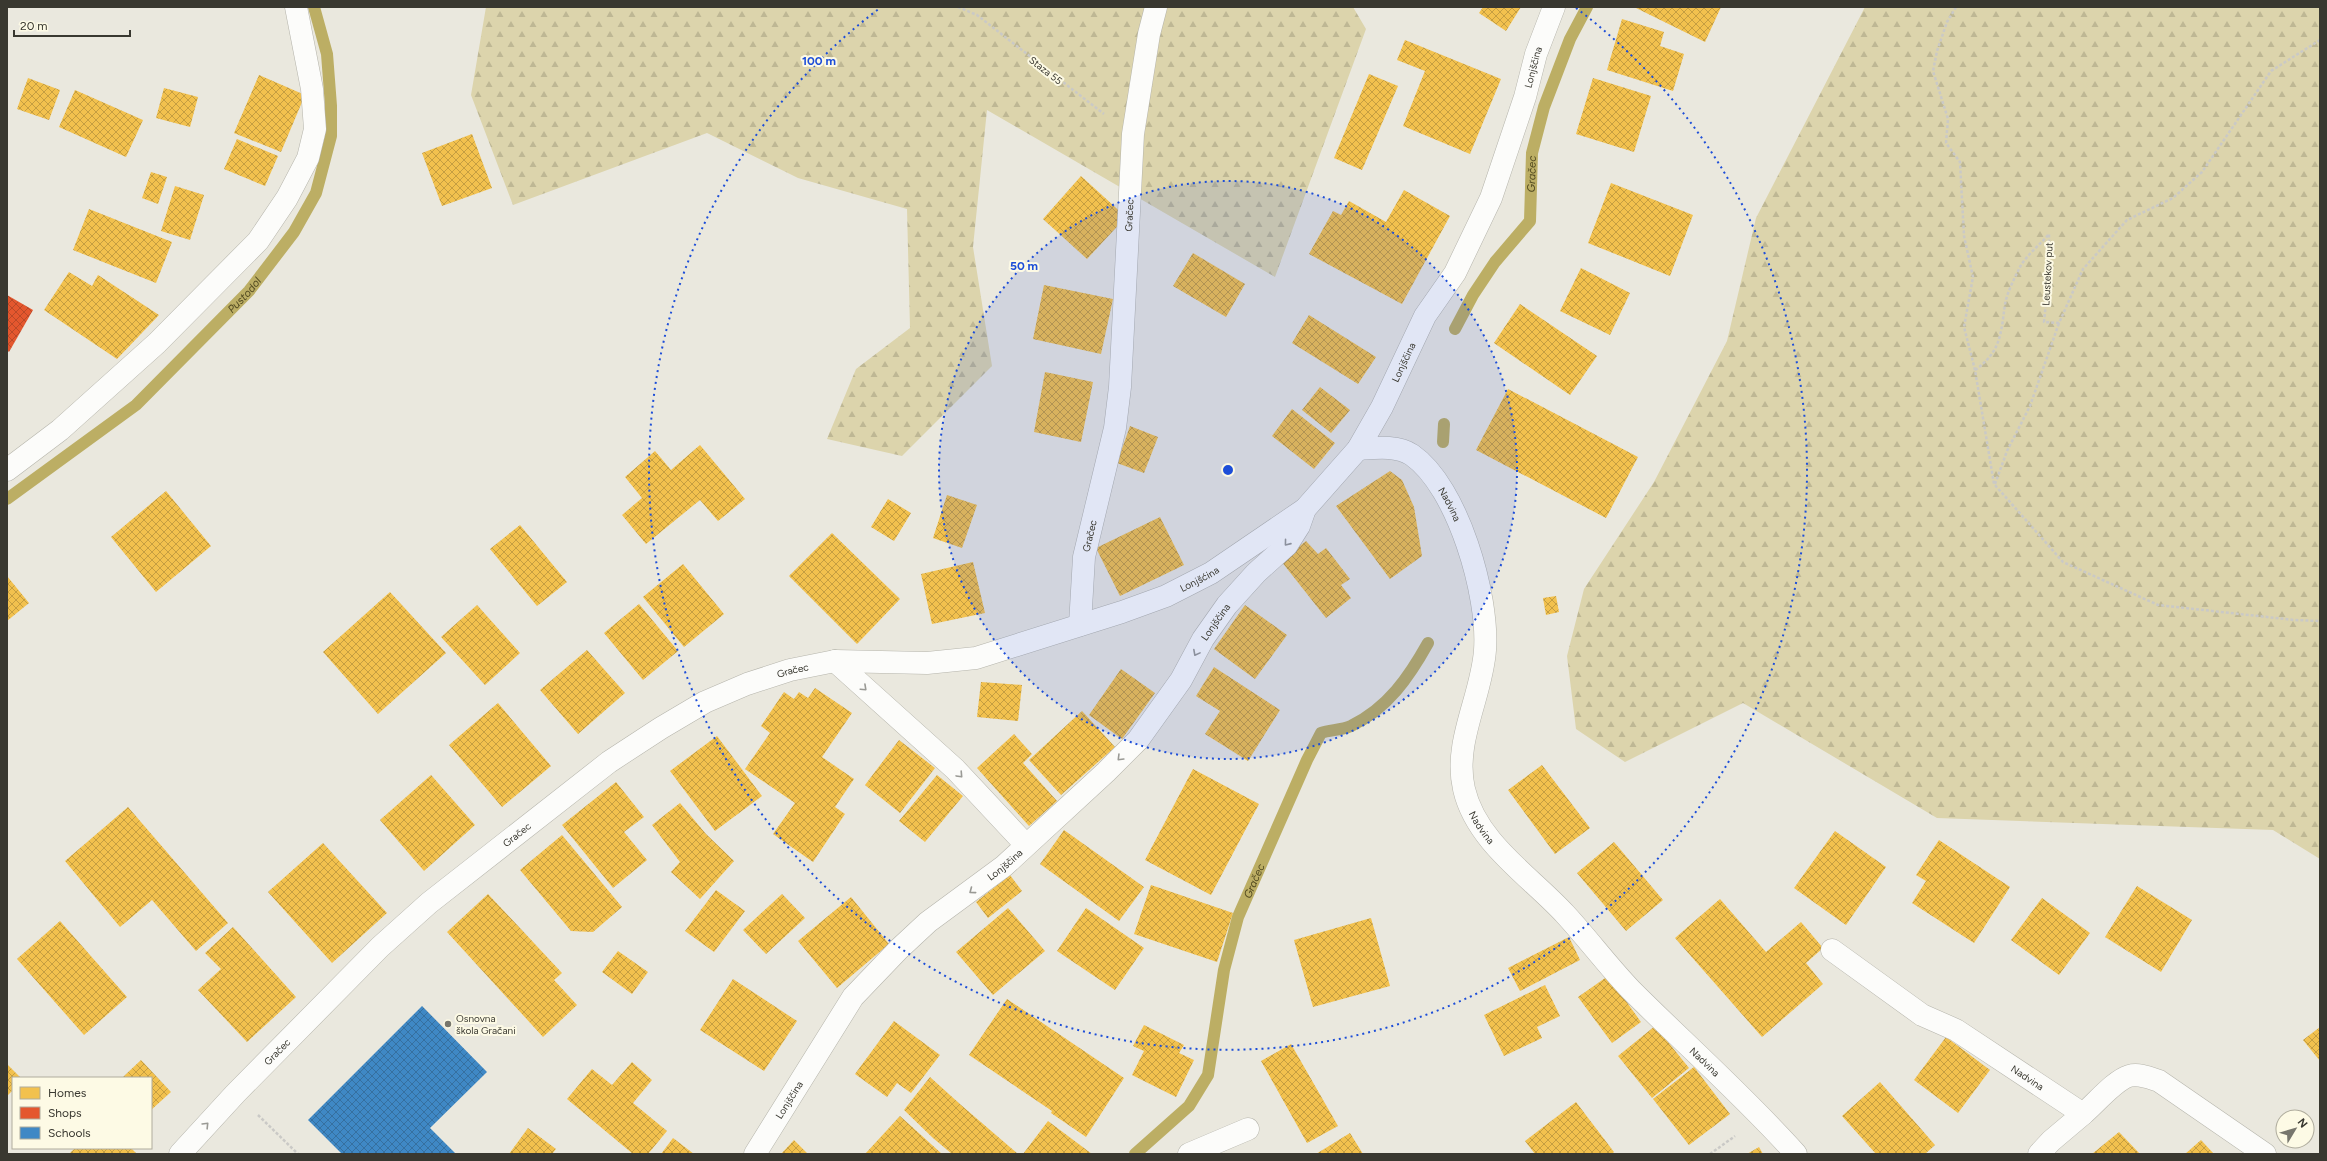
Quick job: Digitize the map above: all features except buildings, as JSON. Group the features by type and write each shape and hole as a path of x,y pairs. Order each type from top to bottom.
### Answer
{"street":[{"path":"7,470 60,430 157,343 258,241 287,198 308,158 315,129 312,90 296,7"},
{"name":"Gračec","path":"180,1154 235,1094 380,947 429,903 609,762 660,728 705,702 747,684 790,670 836,661 927,663 976,658 1080,626 1084,557 1115,428 1120,387 1133,134 1149,34 1156,7"},
{"name":"Lonjščina","path":"755,1154 853,997 880,967 928,922 1004,866 1106,772 1138,740 1177,686 1203,639 1227,605 1256,573 1287,545 1300,526 1305,509 1358,449 1382,407 1403,358 1425,316 1454,273 1488,204 1512,140 1536,54 1554,7"},
{"name":"Nadvina","path":"1358,449 1387,448 1410,454 1431,474 1449,501 1466,542 1477,579 1485,619 1485,651 1462,758 1463,788 1473,813 1485,833 1510,862 1540,888 1567,916 1629,988 1753,1108 1796,1154"},
{"name":"Lonjšćina","path":"1080,626 1166,596 1211,573 1305,509"},
{"path":"836,661 955,769 1026,845"},
{"name":"Nadvina","path":"1832,950 1922,1015 1956,1030 2084,1114"},
{"path":"2039,1154 2051,1141 2084,1114 2119,1081 2129,1076 2144,1075 2159,1082 2265,1154"},
{"path":"1189,1154 1248,1129"}],"path":[{"name":"Staza 55","path":"958,7 977,15 1075,93 1133,134"},
{"path":"1956,7 1947,22 1937,51 1933,71 1948,119 1946,143 1960,162 1964,236 1973,277 1964,327 1975,370 1994,484 2063,562 2158,605 2294,620 2320,621"},
{"name":"Leustekov put","path":"1975,370 1988,361 1996,347 2004,324 2006,302 2019,268 2049,234 2049,273 2044,322 2058,323 2083,269 2127,220 2174,198 2202,172 2271,72 2320,40"},
{"path":"1994,484 2007,451 2030,406 2058,323"},
{"path":"272,1127 298,1154"}],"green space":[{"path":"486,7 1353,7 1366,29 1275,277 987,110 973,247 992,366 902,456 827,439 856,369 910,328 907,209 798,178 707,133 513,205 471,95"},
{"path":"1865,7 2320,7 2320,859 2273,830 1937,818 1743,703 1625,762 1576,729 1567,656 1584,589 1654,482 1727,341 1756,218"}],"waterway":[{"name":"Pustodol","path":"7,499 136,405 249,291 294,232 316,193 331,136 331,106 327,54 314,7"},
{"name":"Gračec","path":"1455,329 1473,295 1495,262 1530,221 1532,153 1544,107 1570,39 1587,7"},
{"name":"Gračec","path":"1443,442 1444,424"},
{"name":"Gračec","path":"1135,1154 1189,1106 1208,1075 1224,970 1238,917 1307,760 1321,733 1351,726 1364,719 1387,701 1413,668 1428,643"}],"place":[{"name":"Osnovna škola Gračani","path":"448,1024"}]}
